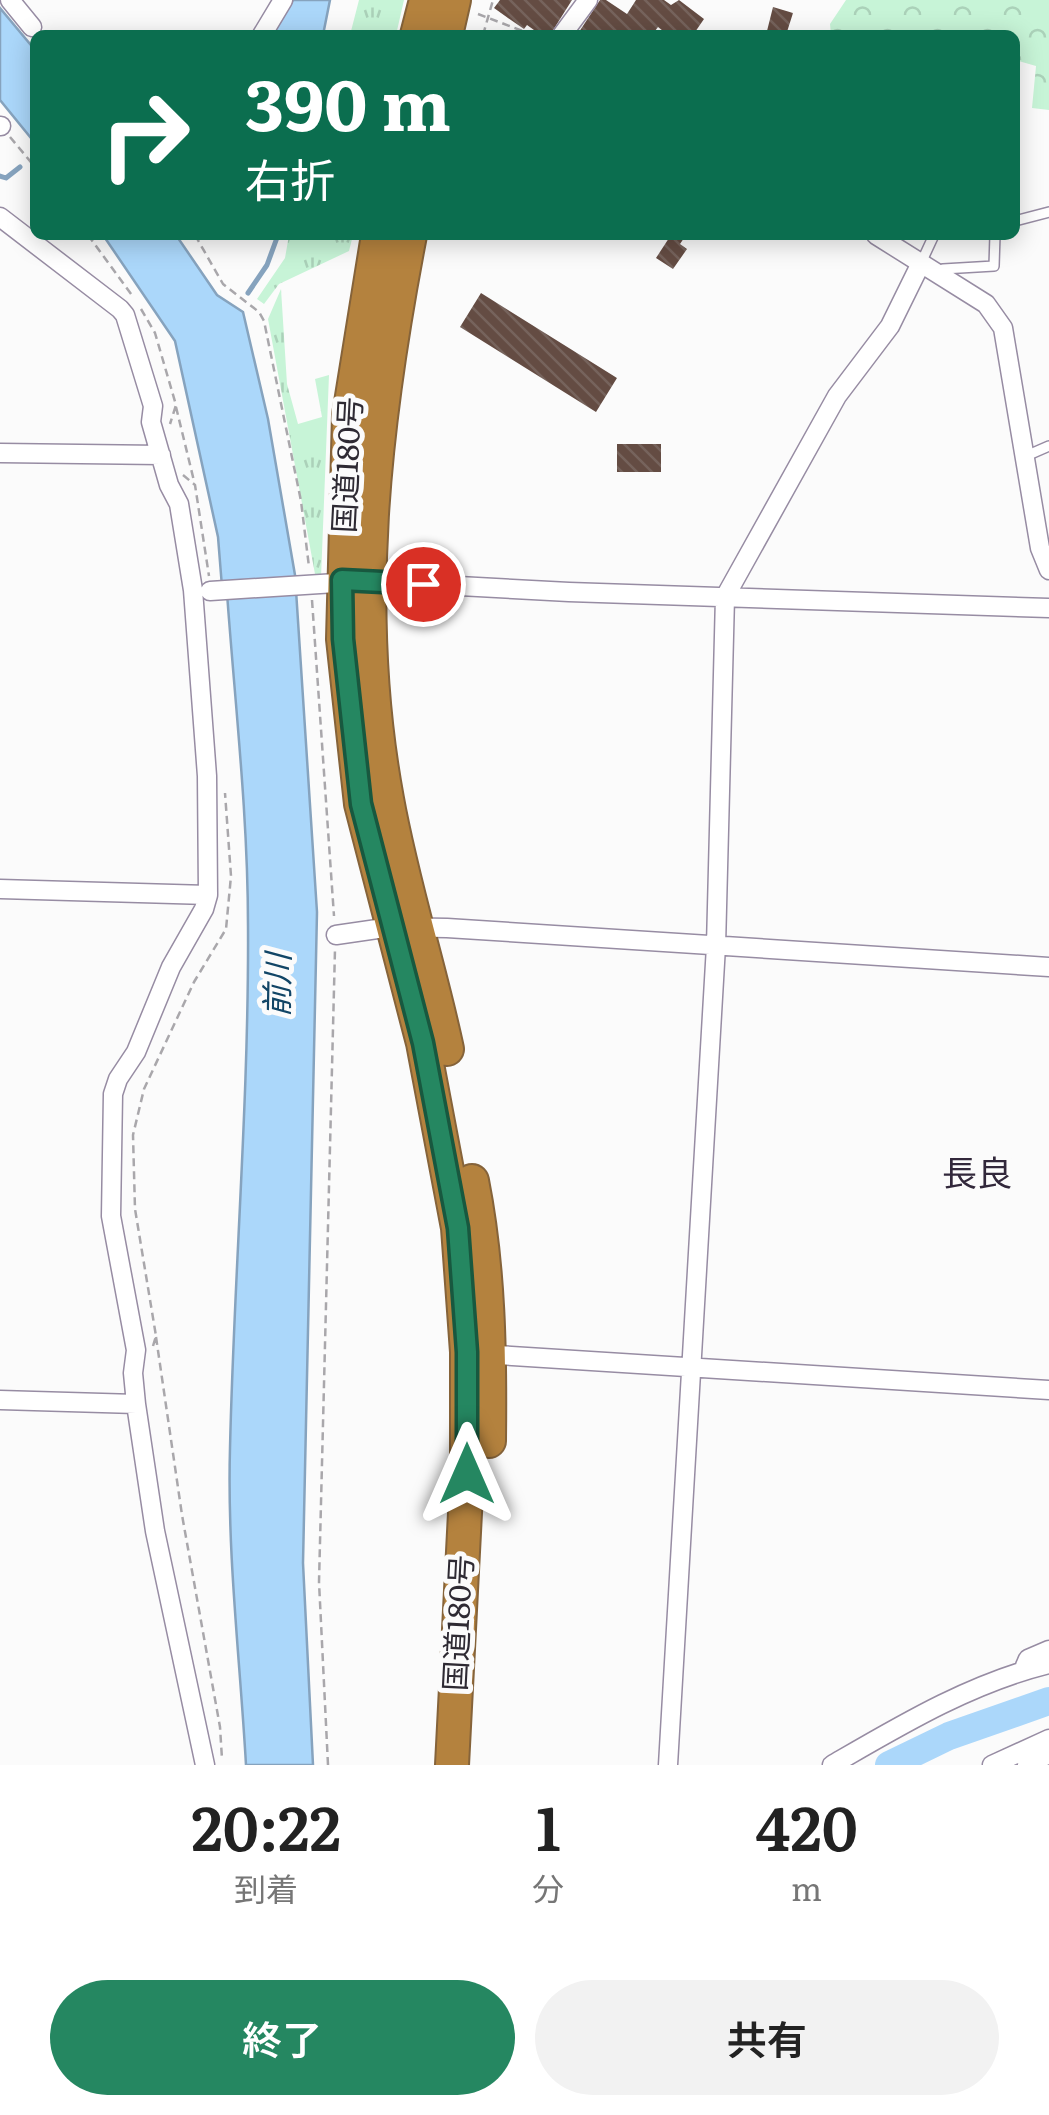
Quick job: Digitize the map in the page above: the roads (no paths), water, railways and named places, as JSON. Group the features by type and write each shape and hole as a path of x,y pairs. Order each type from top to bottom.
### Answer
{"highway":[{"path":"418,30 426,0"},
{"name":"国道180号","path":"377,240 349,415 331,582 369,642 404,928 446,1045 482,1230 474,1765"},
{"name":"国道180号","path":"331,582 370,500 388,356 409,240"},
{"name":"国道180号","path":"452,1765 467,1474 478,1353"}],"street":[{"path":"10,0 32,28"},
{"path":"265,30 283,0"},
{"path":"566,30 588,0"},
{"path":"0,216 30,240"},
{"path":"30,240 125,315 153,406 151,422 169,485 179,504 193,590 207,776 208,894 204,910 172,966 136,1052 113,1094 111,1216 136,1350 136,1404 155,1531 205,1765"},
{"path":"884,240 986,304 1003,328 1040,548 1049,570"},
{"path":"668,1765 716,946 724,597 837,396 890,326 920,263"},
{"path":"0,453 162,456"},
{"path":"213,591 331,582 1049,608"},
{"path":"0,889 208,894"},
{"path":"336,935 447,928 1049,967"},
{"path":"478,1353 692,1370 1049,1390"},
{"path":"0,1400 136,1404"},
{"path":"1023,1671 1028,1659 1049,1650"},
{"path":"832,1765 910,1720 1023,1671 1049,1664"},
{"path":"992,1765 1049,1739"},
{"path":"1027,1765 1049,1754"}],"lane":[{"path":"1020,220 1049,212"},
{"path":"920,263 932,240"},
{"path":"938,274 943,269 994,266 995,240"},
{"path":"1023,456 1049,446"}],"water":[{"path":"293,0 330,0 324,30 274,30"},
{"path":"0,8 30,44 30,137 0,100"},
{"name":"前川","path":"106,240 179,240 217,295 243,312 268,419 295,575 317,912 303,1563 313,1765 246,1765 230,1488 248,991 243,801 227,593 222,587 218,537 175,341"}],"waterway":[{"path":"0,176 6,178 20,167"},
{"path":"248,293 267,265 276,240"},
{"path":"889,1765 949,1736 1049,1701"}],"district":[{"name":"長良","path":"977,1174"}]}
